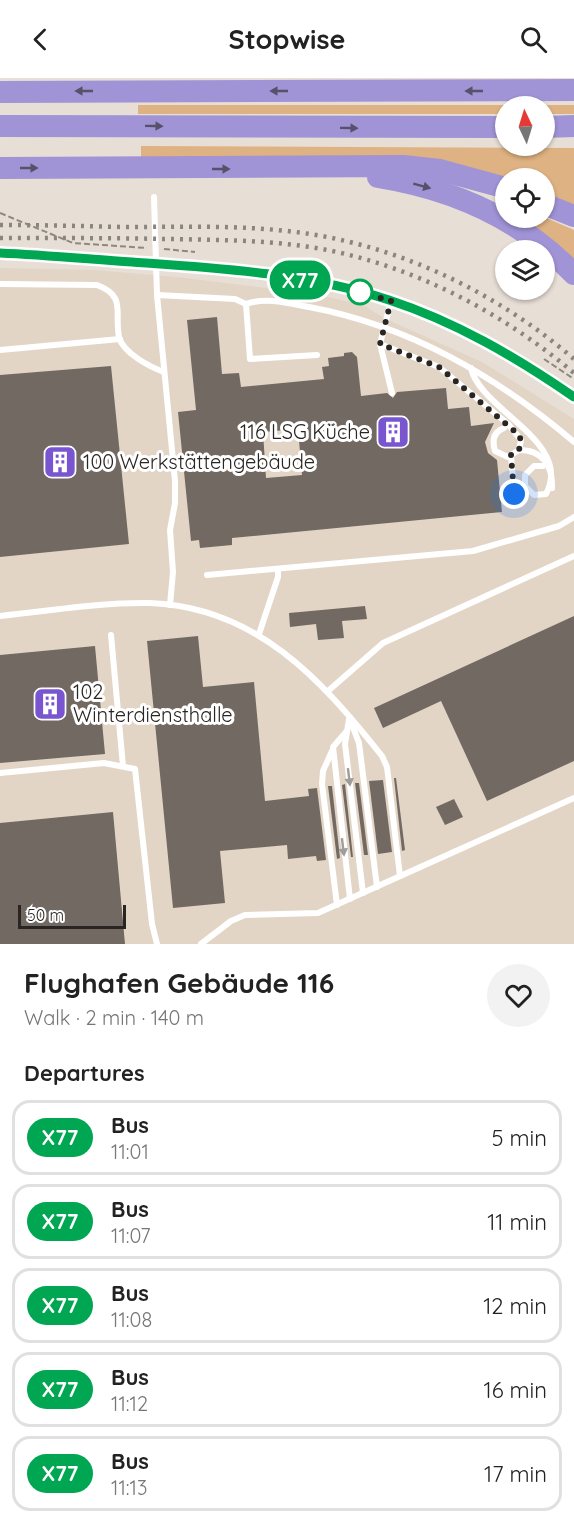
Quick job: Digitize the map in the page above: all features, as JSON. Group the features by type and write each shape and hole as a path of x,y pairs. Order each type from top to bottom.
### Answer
{"highway":[{"path":"0,92 574,90"},
{"path":"0,126 495,127"},
{"path":"555,127 574,126"},
{"path":"0,168 423,168 471,177 495,185"},
{"path":"345,168 447,193 475,204 526,233 574,274"},
{"path":"555,208 574,216"}],"street":[{"path":"0,253 190,266 307,281 391,301 476,337 531,368 574,397"}],"lane":[{"path":"154,197 157,295 176,493 170,530 173,572 170,605"},
{"path":"0,284 97,285 108,289 114,295 117,303 120,339 126,349 154,369 164,372"},
{"path":"157,295 235,299 246,304 256,300 278,301 334,312 383,328 440,349 510,391 574,442"},
{"path":"391,301 380,344 392,393"},
{"path":"246,304 250,359 317,355"},
{"path":"0,350 120,339"},
{"path":"380,344 427,361 459,381 518,434 521,440 519,450"},
{"path":"471,368 478,387 540,434"},
{"path":"504,428 496,434 492,442 495,451 501,455 511,455 519,450 535,452 542,456 552,472 552,488"},
{"path":"511,455 514,494"},
{"path":"543,466 534,466 527,471 525,486 534,495 540,496 552,488 560,469"},
{"path":"207,575 473,551 560,526 574,517"},
{"path":"328,691 383,643 574,556"},
{"path":"259,634 278,576 278,569"},
{"path":"0,616 128,603 170,605 213,615 259,634 307,670 328,691 382,756 387,767 400,876"},
{"path":"111,635 123,766"},
{"path":"349,719 345,744 363,893"},
{"path":"349,719 360,743 377,887"},
{"path":"337,905 322,784 323,771 333,747 347,732"},
{"path":"333,747 350,899"},
{"path":"0,773 104,763 135,769 152,924 157,944"},
{"path":"201,944 231,921 245,915 271,913 306,915 337,905 574,798"}],"path":[{"path":"0,213 73,243 131,247"}],"shaded area":[{"path":"138,105 495,105 495,114 138,114"},
{"path":"555,105 574,105 574,114 555,114"},
{"path":"141,146 495,148 495,156 555,156 555,148 574,148 574,209 555,201 555,168 495,168 495,176 141,163"},
{"path":"555,222 574,230 574,264 555,250 555,240 542,240 526,228 555,228"},
{"path":"0,268 94,270 177,277 315,294 363,305 386,319 482,362 574,419 574,944 0,944"}],"building":[{"name":"116 LSG Küche","path":"217,317 222,374 239,373 241,387 324,379 322,367 329,366 328,358 344,356 344,353 352,352 357,357 361,396 387,393 393,398 397,392 446,388 448,409 469,407 471,426 494,423 485,442 488,453 497,460 502,512 232,538 232,545 200,548 199,540 191,541 178,412 196,410 187,320","holes":["298,429 302,475 266,478 263,432"]},
{"name":"100 Werkstättengebäude","path":"111,366 129,544 0,557 0,375"},
{"path":"365,606 367,619 342,621 344,638 318,640 316,624 290,627 289,613"},
{"path":"574,616 574,761 487,801 441,701 383,728 374,708"},
{"path":"198,636 203,687 254,682 265,801 309,796 308,789 317,788 326,860 317,861 316,856 288,859 287,845 220,851 225,903 173,908 147,641"},
{"name":"102 Winterdiensthalle","path":"95,646 105,754 0,763 0,655"},
{"path":"394,778 396,778 405,850 402,851"},
{"path":"383,780 392,852 378,854 369,781"},
{"path":"355,783 359,783 368,855 364,855"},
{"path":"345,784 353,857 351,857 342,785"},
{"path":"328,786 332,786 340,858 337,859"},
{"path":"454,799 463,817 445,825 436,807"},
{"path":"113,812 125,944 0,944 0,823"}],"railway":[{"path":"0,225 266,229 326,237 365,246 403,258 476,291 510,311 574,359"},
{"path":"0,238 232,240 295,245 337,252 401,271 463,298 520,332 574,373"}],"bus line":[{"name":"X77","path":"0,253 244,272 307,281 380,297 422,312 476,337 531,368 574,397"}],"place":[{"name":"116 LSG Küche","path":"393,432"},
{"name":"100 Werkstättengebäude","path":"60,462"},
{"name":"102 Winterdiensthalle","path":"50,704"}],"route":[{"path":"360,292 391,301 380,344 439,367 459,381 518,434 521,440 519,450 511,455 514,494"}]}
